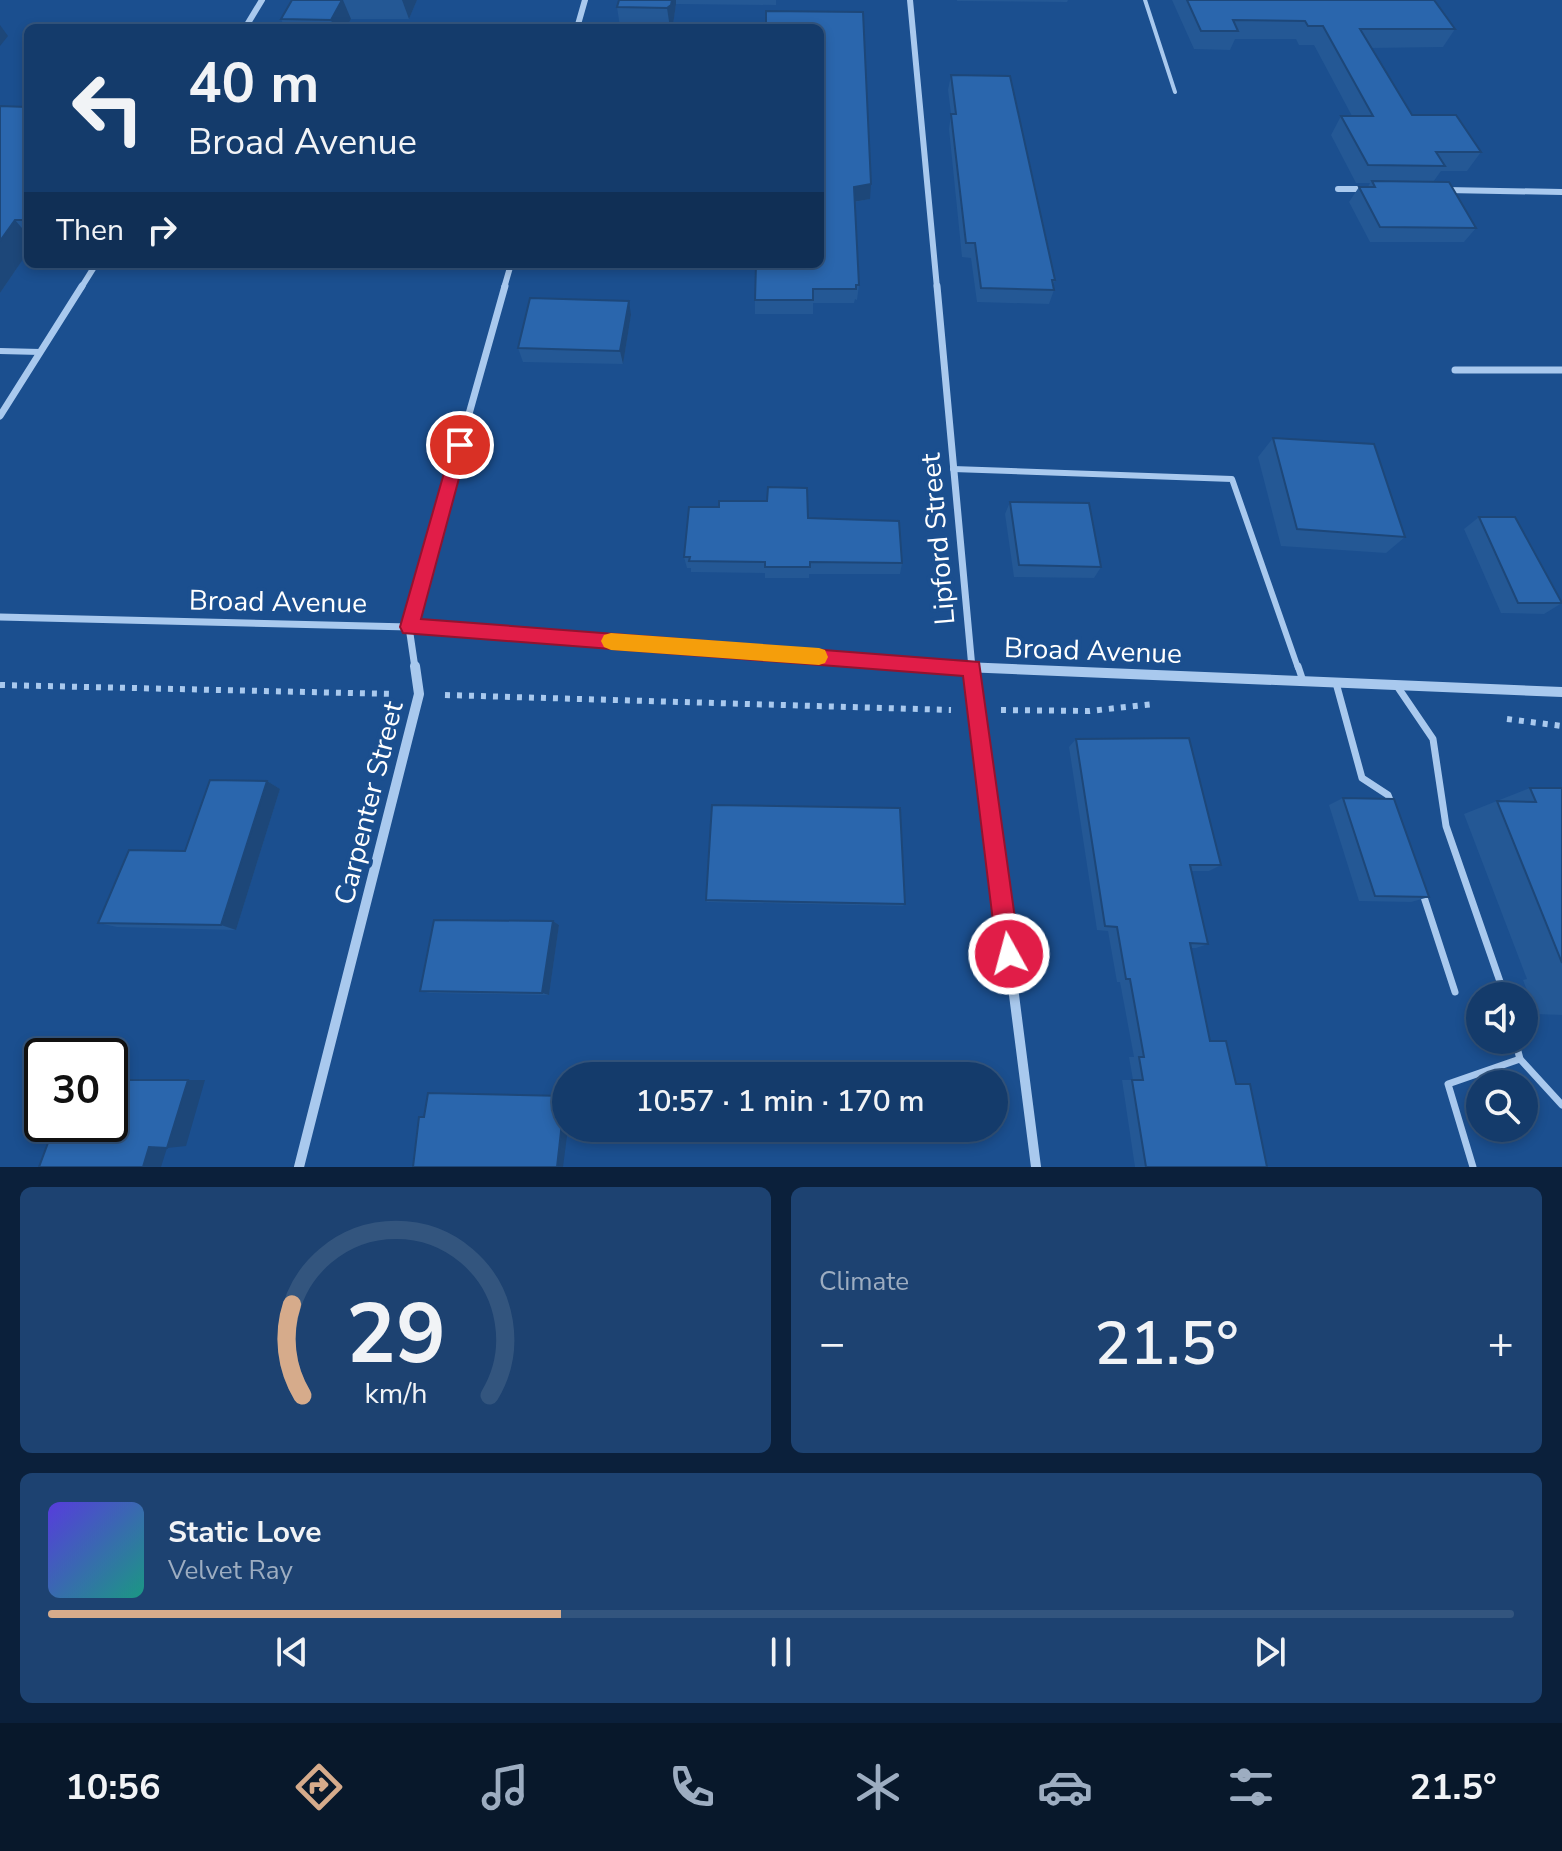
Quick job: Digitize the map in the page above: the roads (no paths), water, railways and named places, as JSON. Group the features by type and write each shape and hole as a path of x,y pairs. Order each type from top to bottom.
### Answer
{"street":[{"path":"247,24 262,0"},
{"path":"578,24 585,0"},
{"name":"Lipford Street","path":"910,0 972,668 1036,1167"},
{"path":"1338,189 1367,189"},
{"path":"1442,190 1562,192"},
{"path":"0,416 3,405 93,268"},
{"name":"Carpenter Street","path":"299,1167 419,694 409,627 510,268"},
{"path":"1455,370 1562,370"},
{"name":"Broad Avenue","path":"0,617 409,627 972,668 1562,692"}],"lane":[{"path":"1145,0 1175,92"},
{"path":"0,351 40,352"},
{"path":"953,469 1232,479 1303,681"},
{"path":"1336,683 1362,778 1388,795 1397,820"},
{"path":"1396,685 1433,739 1446,826 1500,982"},
{"path":"1421,887 1455,992"},
{"path":"1519,1054 1562,1105"},
{"path":"1473,1167 1448,1084 1520,1059"}]}
